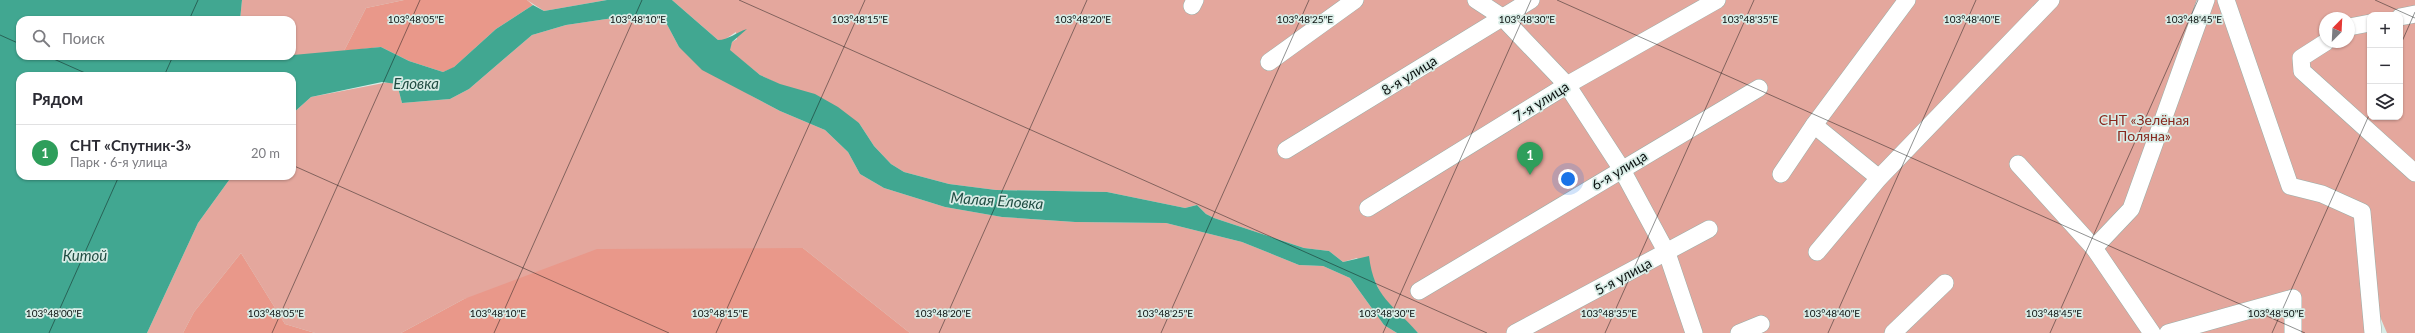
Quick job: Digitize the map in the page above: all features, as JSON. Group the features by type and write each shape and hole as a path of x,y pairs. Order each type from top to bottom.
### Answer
{"street":[{"path":"1270,62 1356,0"},
{"path":"1476,0 1502,17 1567,85 1622,168 1667,253 1694,333"},
{"name":"8-я улица","path":"1286,150 1531,0"},
{"name":"7-я улица","path":"1368,208 1567,85 1717,0"},
{"path":"1781,174 1814,125 1907,0"},
{"path":"1817,252 1879,178 2051,0"},
{"path":"2094,248 2131,209 2206,0"},
{"path":"2226,0 2290,186 2322,194 2362,212 2373,333"},
{"path":"2403,16 2415,14"},
{"path":"2355,26 2367,24"},
{"path":"2319,46 2301,58 2302,71 2415,173"},
{"name":"6-я улица","path":"1419,290 1759,88"},
{"path":"1814,125 1879,178"},
{"path":"2018,164 2094,248 2152,333"},
{"name":"5-я улица","path":"1515,333 1667,253 1709,229"},
{"path":"1893,333 1945,283"},
{"path":"2168,333 2293,298 2293,333"},
{"path":"1739,333 1761,324"}],"green space":[{"path":"242,0 404,0 366,8 344,51 296,56 296,16 240,16"},
{"path":"527,0 607,0 544,11"},
{"name":"СНТ «Зелёная Поляна»","path":"672,0 2415,0 2415,333 2387,333 2378,312 2380,333 1418,333 1383,298 1371,273 1357,258 1343,262 1329,251 1304,248 1214,218 1206,214 1197,205 1185,208 1107,192 996,190 949,184 904,172 891,164 874,146 859,123 760,75 729,50 732,42 737,39 736,32 724,40 718,40"},
{"path":"662,15 679,47 750,95 780,111 825,130 848,152 860,174 884,188 945,207 1002,217 1075,222 1166,223 1242,242 1299,265 1323,266 1350,278 1384,325 1397,333 910,333 803,248 464,299 401,333 315,333 285,324 241,253 194,312 183,333 147,333 198,223 229,180 296,180 296,110 311,97 389,82 397,84 402,103 450,99 469,89 532,35 566,25 620,17"}],"shaded area":[{"path":"404,0 527,0 533,5 496,29 453,68 443,72 409,61 381,47 344,51 366,8"},
{"path":"803,248 910,333 401,333 464,299 597,249"},
{"path":"241,253 285,324 315,333 183,333 194,312"}],"water":[{"name":"Китой","path":"0,0 242,0 240,16 16,16 16,60 296,60 296,55 381,47 409,61 443,72 454,67 496,29 533,5 544,11 607,0 672,0 718,40 725,39 747,29 732,42 730,50 760,75 780,84 815,94 838,107 859,123 874,146 891,164 904,172 949,184 996,190 1107,192 1185,208 1197,205 1206,214 1214,218 1304,248 1329,251 1343,262 1369,256 1375,282 1380,291 1418,333 1397,333 1384,325 1350,278 1323,266 1299,265 1242,242 1166,223 1075,222 1002,217 945,207 884,188 860,174 848,152 825,130 780,111 702,70 679,47 662,15 620,17 566,25 532,35 469,89 450,99 402,103 397,84 382,82 311,97 296,110 296,72 16,72 16,180 229,180 198,223 147,333 0,333"}],"place":[{"name":"СНТ «Спутник-3»","path":"1530,175"}],"water label":[{"name":"Еловка","path":"416,83"},
{"name":"Малая Еловка","path":"997,200"}]}
